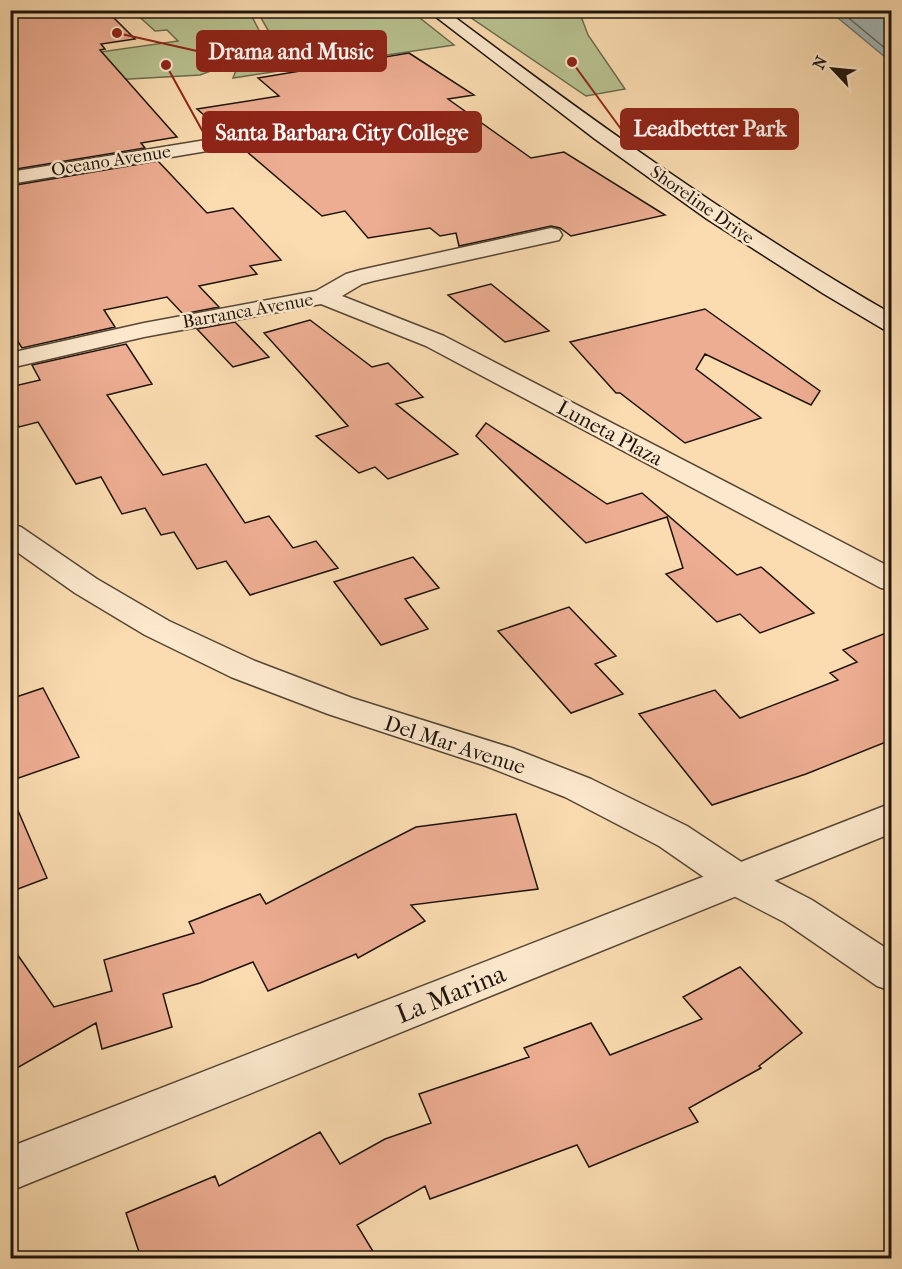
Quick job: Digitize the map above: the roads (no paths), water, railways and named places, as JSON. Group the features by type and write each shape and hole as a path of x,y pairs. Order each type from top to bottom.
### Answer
{"street":[{"name":"Shoreline Drive","path":"434,10 558,103 728,225 891,324"},
{"name":"Oceano Avenue","path":"10,178 212,145"},
{"name":"Barranca Avenue","path":"10,362 144,330 323,297 354,279 368,275 551,236"},
{"name":"Luneta Plaza","path":"323,297 435,341 891,581"},
{"name":"Del Mar Avenue","path":"10,533 86,586 156,628 243,669 340,706 499,757 578,788 673,836 738,880 798,911 891,974"},
{"name":"La Marina","path":"10,1169 891,817"}],"water":[{"path":"831,11 891,11 891,62 838,18"}],"place":[{"name":"Drama and Music","path":"117,33"},
{"name":"Leadbetter Park","path":"572,62"},
{"name":"Santa Barbara City College","path":"166,65"}]}
